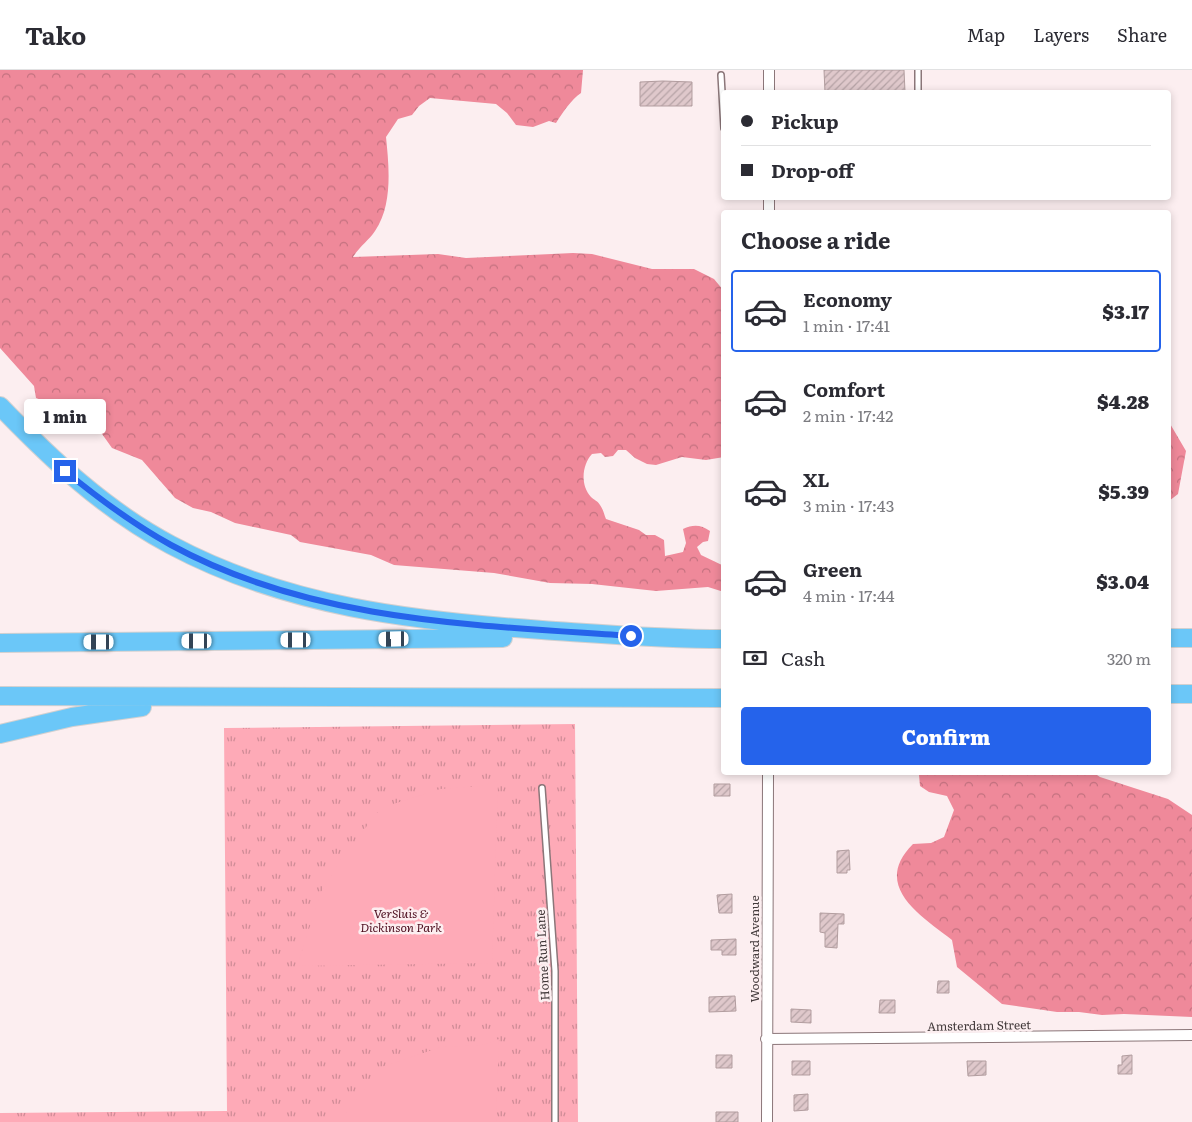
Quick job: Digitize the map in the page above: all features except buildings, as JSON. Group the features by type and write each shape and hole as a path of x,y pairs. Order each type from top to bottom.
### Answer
{"highway":[{"path":"0,406 65,471 121,513 170,545 243,577 323,602 444,623 631,636 721,639"},
{"path":"0,643 631,636"},
{"path":"1171,638 1192,638"},
{"path":"1171,694 1192,694"},
{"path":"0,696 721,698"},
{"path":"0,734 72,717 112,710 239,698"}],"street":[{"path":"769,70 769,90"},
{"name":"Woodward Avenue","path":"767,1122 768,776"},
{"name":"Amsterdam Street","path":"766,1039 1192,1035"}],"lane":[{"path":"918,70 918,90"},
{"path":"721,75 722,90"},
{"name":"Home Run Lane","path":"542,788 555,971 555,1122"}],"green space":[{"path":"0,70 583,70 581,93 564,111 556,123 549,121 533,127 516,125 507,113 496,104 430,98 419,106 412,115 398,119 386,137 388,185 385,209 375,231 353,257 438,254 466,258 573,253 592,254 652,269 694,269 714,279 721,287 721,458 706,460 682,457 656,465 647,464 635,458 626,450 618,450 613,456 605,457 601,453 592,454 584,469 584,481 587,492 599,504 606,519 639,530 646,535 655,535 664,540 665,556 683,552 686,543 683,529 697,526 704,527 710,531 708,541 703,542 697,547 701,555 721,565 721,591 708,587 656,591 592,584 550,583 494,573 394,565 371,555 300,542 291,535 235,523 211,512 193,508 175,498 142,460 112,448 85,410 59,407 36,398 34,386 0,348"},
{"path":"1171,425 1186,451 1178,494 1171,499"},
{"name":"VerSluis & Dickinson Park","path":"575,724 578,1122 0,1122 0,1113 227,1111 224,728"},
{"path":"919,775 1097,775 1168,799 1192,815 1192,1017 1057,1012 1002,1004 957,967 952,940 915,910 905,899 899,887 897,873 901,859 913,844 931,843 944,837 954,810 947,796 929,792 920,786"},
{"path":"498,781 492,963 297,966 321,892 341,859 381,808 440,789 481,786"},
{"path":"499,1039 496,1122 339,1122 382,1067 441,1047 482,1045"}],"route":[{"path":"65,471 121,513 170,545 243,577 292,594 384,614 444,623 631,636"}]}
